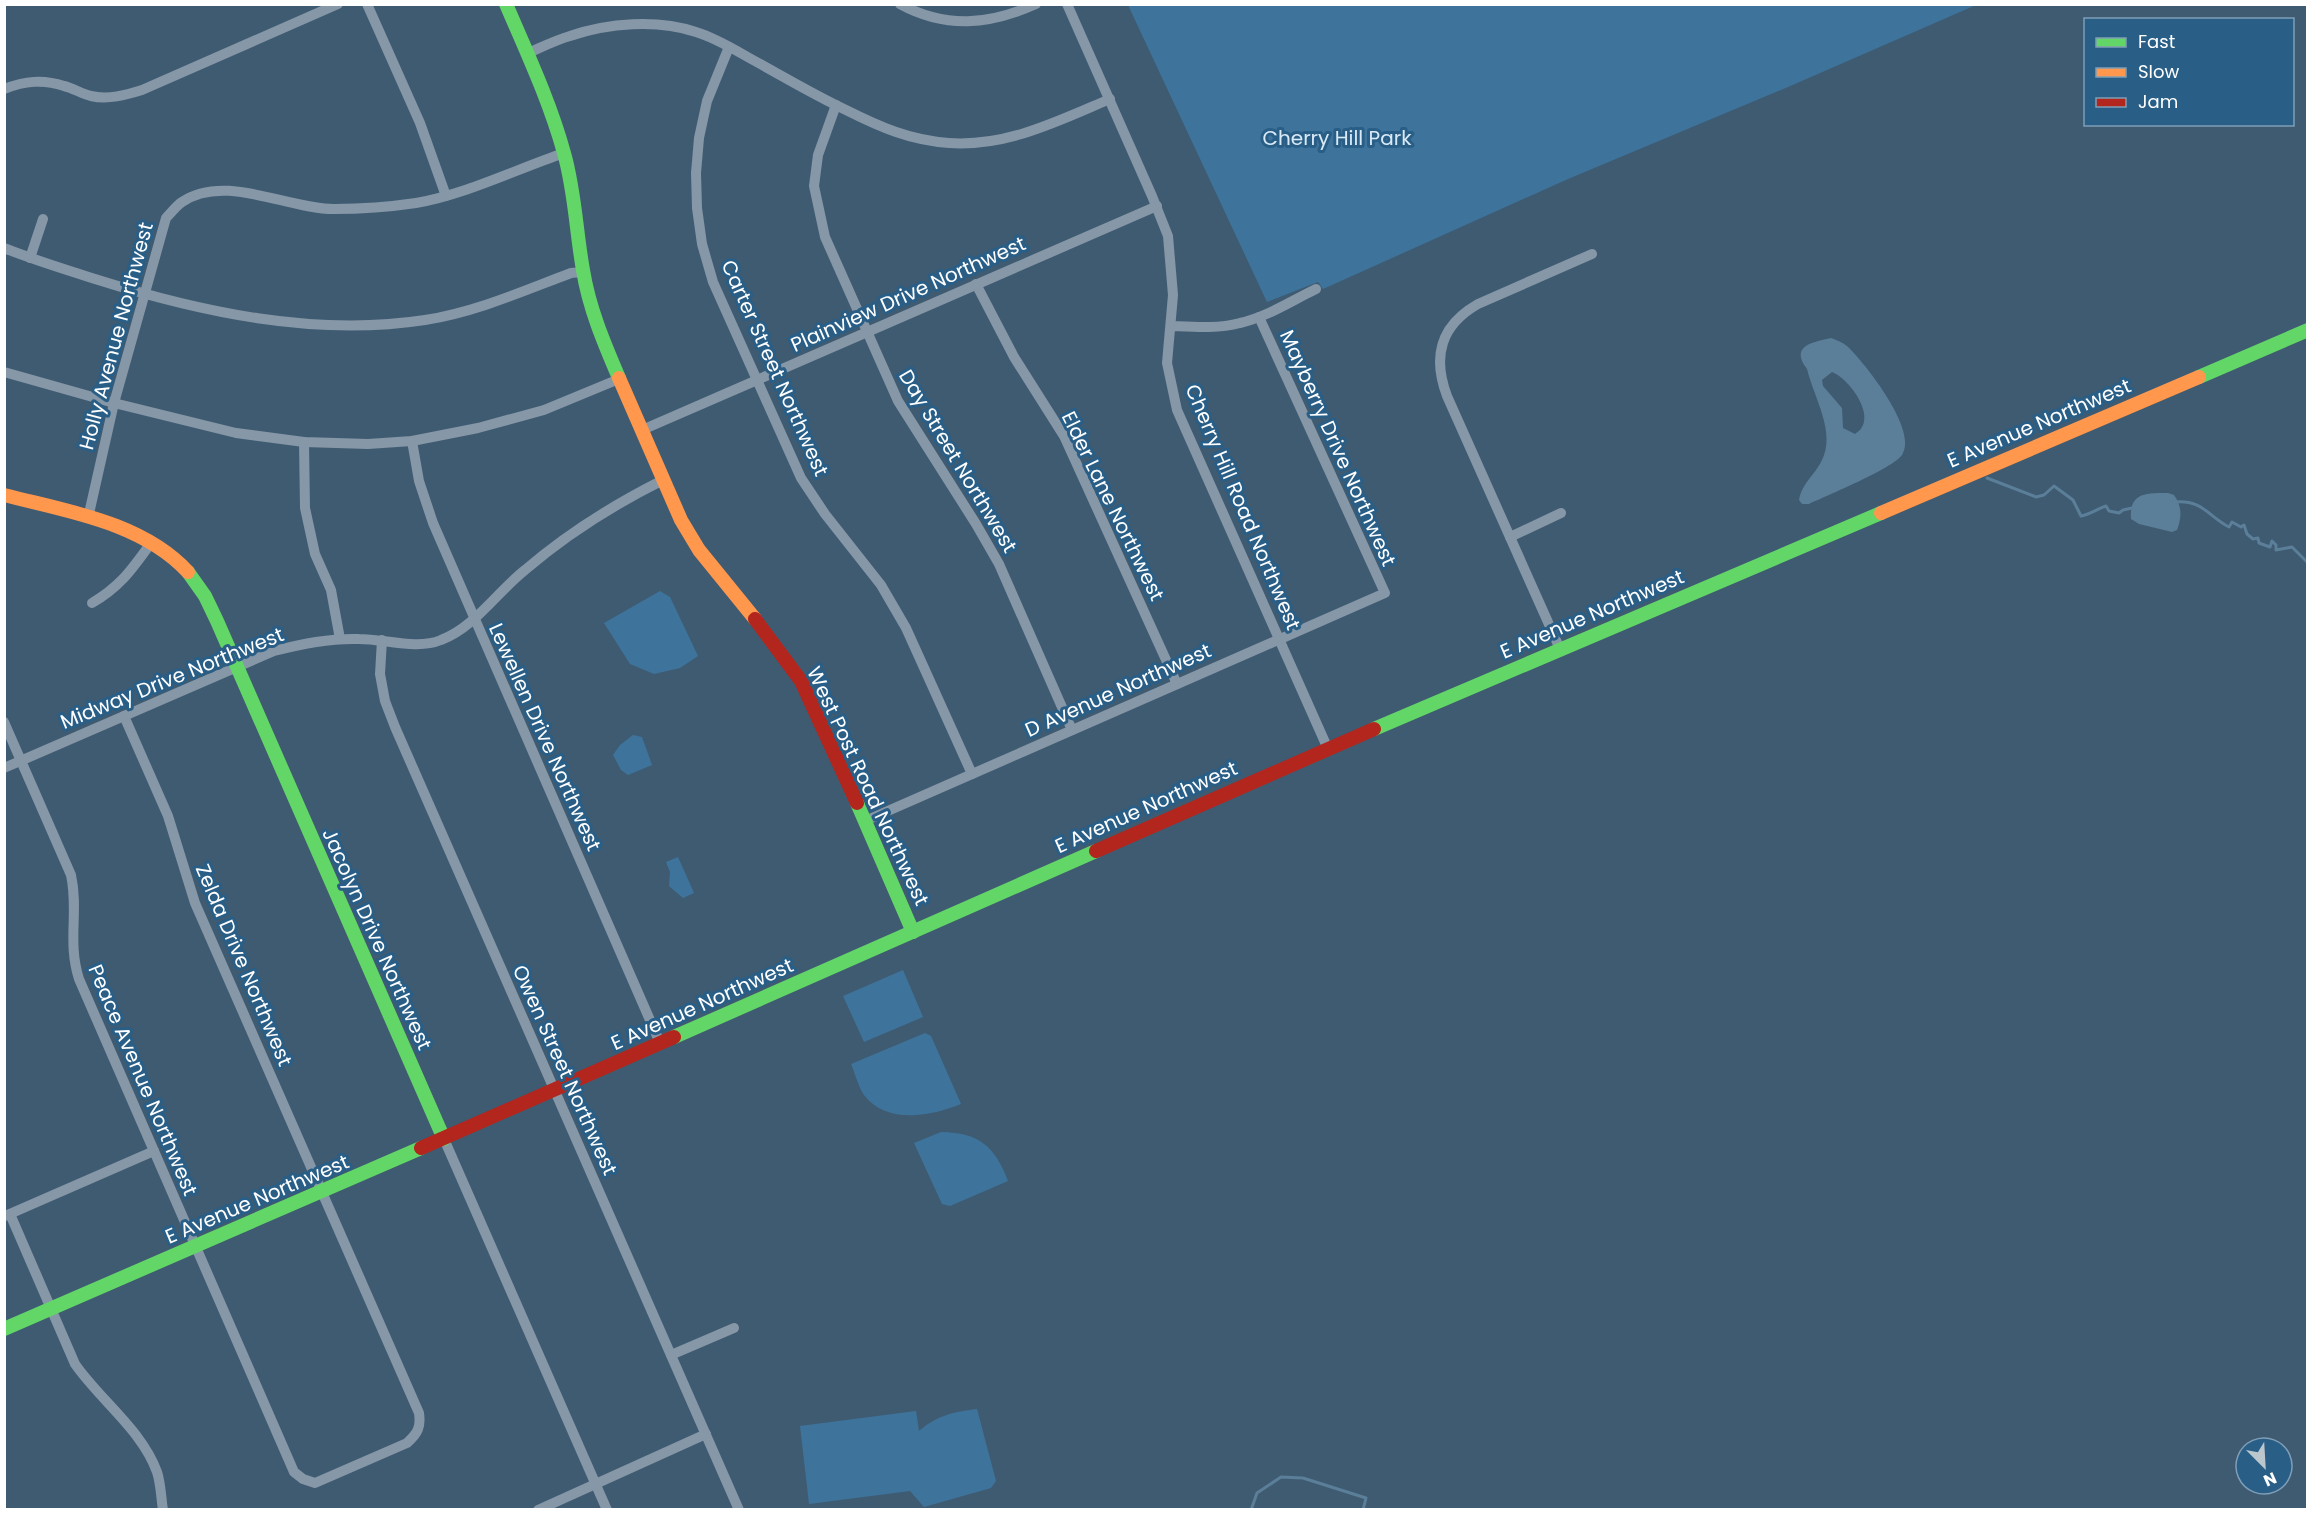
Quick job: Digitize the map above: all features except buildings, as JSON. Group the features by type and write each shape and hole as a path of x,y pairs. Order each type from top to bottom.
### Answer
{"street":[{"path":"4,89 21,82 45,81 91,96 117,97 142,90 338,4"},
{"path":"367,4 420,123 446,195"},
{"name":"West Post Road Northwest","path":"506,4 549,106 564,153 583,272 598,329 663,480 681,520 699,550 773,641 801,681 913,932"},
{"path":"900,4 910,10 944,20 976,23 1011,15 1036,4"},
{"name":"Cherry Hill Road Northwest","path":"1067,4 1168,236 1173,271 1173,295 1167,363 1177,410 1328,749"},
{"path":"528,53 571,35 603,28 667,25 696,32 729,47 889,131 950,143 992,142 1032,132 1110,99"},
{"name":"Carter Street Northwest","path":"729,47 707,101 699,138 696,173 697,208 702,244 713,282 801,478 825,514 881,585 906,628 972,774"},
{"name":"Day Street Northwest","path":"836,105 818,155 814,186 825,237 898,401 999,564 1072,730"},
{"name":"Holly Avenue Northwest","path":"88,518 114,403 143,294 166,218 182,202 199,194 223,190 331,209 376,208 446,195 564,153"},
{"name":"Plainview Drive Northwest","path":"642,430 1156,206"},
{"path":"30,258 43,219"},
{"path":"4,248 143,294 241,316 313,325 369,325 425,320 480,307 571,273 583,272"},
{"path":"1560,649 1441,379 1440,358 1443,341 1453,324 1471,308 1593,254"},
{"name":"Elder Lane Northwest","path":"976,284 1014,357 1064,436 1177,684"},
{"path":"1170,326 1199,328 1221,326 1259,317 1316,289"},
{"name":"Mayberry Drive Northwest","path":"1259,317 1384,593"},
{"name":"E Avenue Northwest","path":"4,1329 322,1192 1328,749 2307,330"},
{"path":"4,372 114,403 236,433 304,442 368,444 412,441 478,428 544,410 619,379"},
{"name":"Lewellen Drive Northwest","path":"412,441 425,503 660,1043"},
{"path":"304,442 305,508 315,554 331,590 340,639"},
{"name":"Midway Drive Northwest","path":"4,768 274,651 340,639 422,644 440,641 474,619 522,572 551,548 606,511 663,480"},
{"name":"Jacolyn Drive Northwest","path":"4,495 128,530 177,561 192,577 211,606 607,1509"},
{"path":"1510,537 1561,513"},
{"path":"92,603 123,581 151,543"},
{"name":"D Avenue Northwest","path":"865,821 1384,593"},
{"name":"Owen Street Northwest","path":"382,640 380,674 385,701 395,727 739,1509"},
{"name":"Zelda Drive Northwest","path":"124,716 168,816 195,903 419,1413 421,1425 417,1434 407,1443"},
{"name":"Peace Avenue Northwest","path":"4,722 71,875 76,896 72,941 74,962 79,979 294,1472 303,1479 315,1483 407,1443"},
{"path":"154,1151 7,1215 75,1364 90,1385 123,1420 143,1447 157,1472 163,1509"},
{"path":"671,1355 734,1328"},
{"path":"538,1509 706,1434"}],"green space":[{"name":"Cherry Hill Park","path":"1128,5 1976,5 1568,179 1323,289 1318,282 1267,302"},
{"path":"660,591 670,597 698,656 680,668 654,674 630,664 604,623"},
{"path":"633,735 642,737 652,765 628,775 621,770 613,755 620,745"},
{"path":"678,857 694,893 683,898 669,886 670,872 666,862"},
{"path":"903,970 923,1017 864,1042 843,996"},
{"path":"925,1033 931,1036 961,1104 923,1114 897,1114 885,1111 864,1095 851,1064"},
{"path":"941,1132 966,1135 984,1143 997,1158 1008,1181 950,1206 942,1204 914,1143"},
{"path":"977,1409 996,1481 991,1488 924,1507 910,1491 809,1504 800,1426 916,1411 919,1431 946,1415"}],"shaded area":[{"path":"1831,338 1845,345 1877,382 1897,414 1905,444 1902,455 1886,467 1809,504 1802,504 1799,500 1801,494 1822,460 1827,438 1822,415 1801,355 1802,350 1811,343","holes":["1832,372 1854,391 1863,410 1862,428 1855,434 1843,428 1842,408 1823,386 1822,380"]},
{"path":"2147,494 2174,495 2180,507 2180,521 2177,530 2172,532 2139,524 2131,519 2131,510 2136,499"}],"waterway":[{"path":"1987,478 2036,497 2044,495 2054,486 2073,500 2081,516 2106,506 2109,511 2119,513 2132,508"},
{"path":"2174,502 2191,503 2198,506 2229,527 2232,522 2241,527 2244,525 2247,534 2253,539 2258,538 2259,543 2270,547 2272,541 2276,545 2276,550 2292,547 2308,563"},
{"path":"1251,1510 1257,1493 1281,1477 1303,1478 1366,1498 1363,1510"}],"traffic: fast":[{"path":"506,4 538,78 568,167 589,298 619,378"},
{"path":"2199,377 2308,330"},
{"path":"1374,729 1881,513"},
{"path":"188,572 205,596 217,621 444,1139"},
{"path":"857,803 913,932"},
{"path":"674,1037 1096,851"},
{"path":"4,1329 421,1148"}],"traffic: slow":[{"path":"1881,513 2199,377"},
{"path":"619,378 681,520 699,550 755,619"},
{"path":"4,495 77,513 126,530 149,541 188,572"}],"traffic: jam":[{"path":"755,619 801,681 857,803"},
{"path":"1096,851 1374,729"},
{"path":"421,1148 674,1037"}]}
